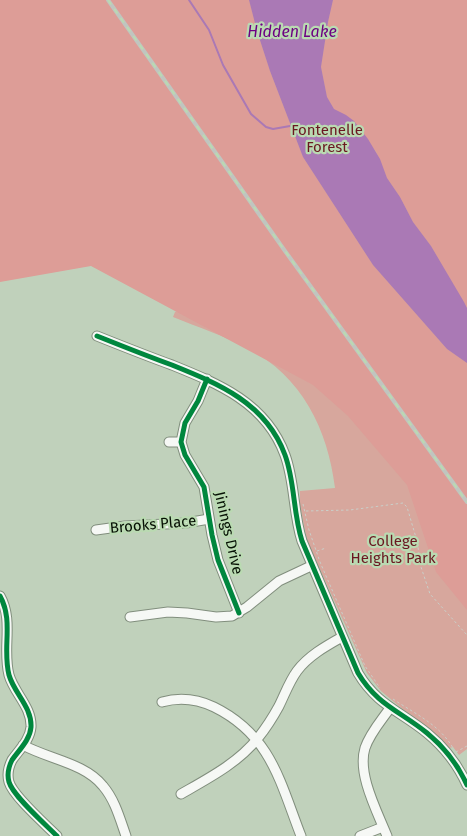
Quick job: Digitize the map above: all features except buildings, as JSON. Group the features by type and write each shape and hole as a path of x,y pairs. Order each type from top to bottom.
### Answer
{"street":[{"path":"97,336 206,379 243,399 264,418 275,433 289,468 297,525 312,566 362,680 375,696 393,705 435,739 456,764 467,785"},
{"path":"169,442 181,442 185,423 198,401 206,379"},
{"name":"Jinings Drive","path":"181,442 185,455 204,486 218,560 239,613"},
{"name":"Brooks Place","path":"96,530 125,526 186,524 209,519"},
{"path":"130,617 168,612 224,617 239,613 280,581 312,566"},
{"path":"0,596 7,617 9,676 30,719 30,731 11,763 9,782 14,792 57,836"},
{"path":"181,794 227,766 257,739 274,715 291,681 304,663 342,637"},
{"path":"162,702 183,698 211,706 231,716 257,739 272,761 301,836"},
{"path":"387,836 367,783 362,762 369,738 393,705"},
{"path":"23,745 78,768 99,781 109,795 126,836"},
{"path":"360,836 383,827"}],"path":[{"path":"380,688 363,661 316,552 305,511 350,510 403,503 417,541 421,567 430,594 467,635"},
{"path":"316,552 326,548"},
{"path":"391,697 393,705"},
{"path":"455,752 467,746"}],"green space":[{"name":"Fontenelle Forest","path":"0,0 467,0 467,749 459,755 453,747 449,748 381,691 367,673 307,541 299,500 300,491 335,488 326,446 319,426 309,407 297,389 266,360 229,339 173,317 175,312 257,280"}],"shaded area":[{"path":"0,0 249,0 270,71 303,157 373,265 447,349 467,363 467,610 436,572 407,485 348,416 313,385 91,266 0,282"},
{"path":"333,0 467,0 467,308 431,246 413,222 400,197 387,178 376,151 334,109 327,97 321,67"}],"water":[{"name":"Hidden Lake","path":"249,0 333,0 321,67 327,97 334,109 354,121 368,139 380,159 387,178 400,197 413,222 431,246 464,302 467,308 467,363 447,349 373,265 303,157 270,71"}],"waterway":[{"path":"189,0 209,30 223,65 251,114 266,127 273,129 290,126"}],"railway":[{"path":"108,0 285,251 467,502"}],"cycle path":[{"path":"97,336 190,372 223,388 253,409 266,422 277,437 285,455 302,541 358,673 373,693 389,707 417,725 439,744 455,763 467,785"},
{"path":"207,379 198,401 185,423 181,442 185,455 204,487 218,560 239,613"},
{"path":"0,596 6,615 9,675 31,720 30,732 26,741 11,762 8,774 9,782 16,795 57,836"}],"park label":[{"name":"College Heights Park","path":"393,550"}]}
